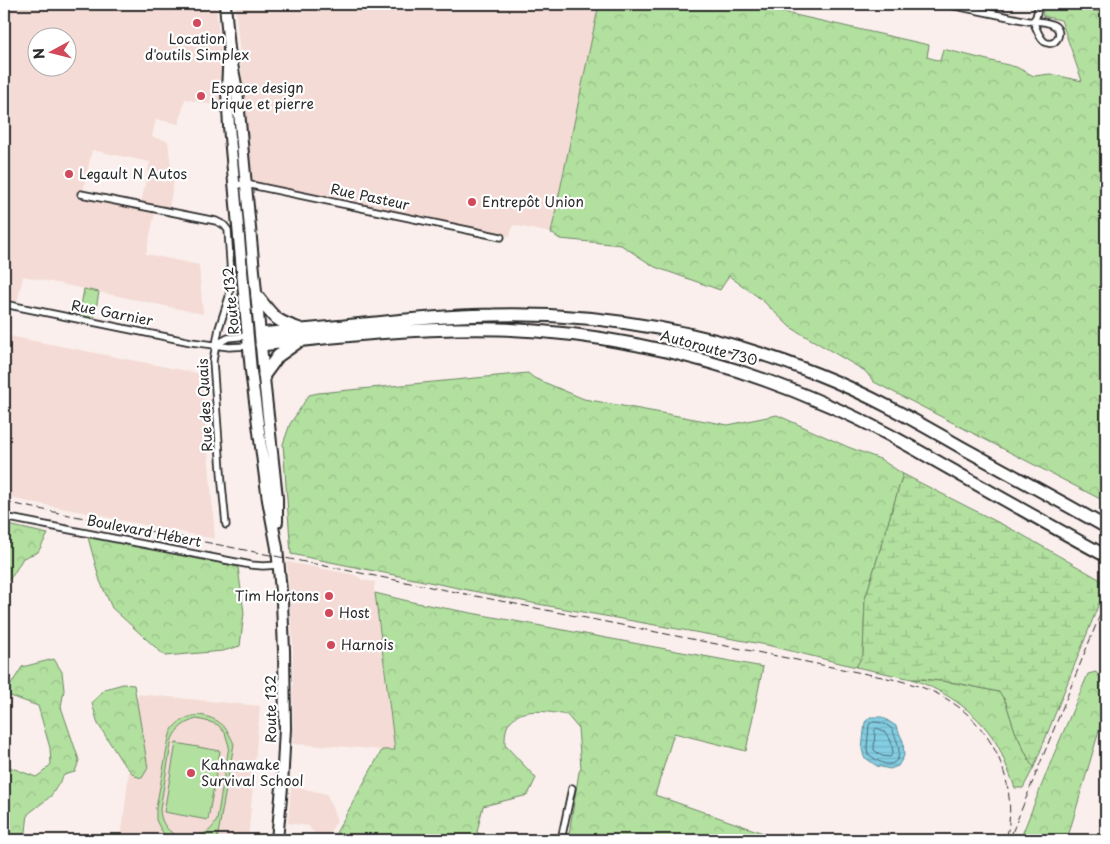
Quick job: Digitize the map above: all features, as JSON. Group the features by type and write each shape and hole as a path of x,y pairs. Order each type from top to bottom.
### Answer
{"highway":[{"name":"Route 132","path":"225,4 229,49 237,90 277,498 277,548"},
{"name":"Route 132","path":"229,49 228,110 252,383 268,500 277,548 284,626 285,706 283,770 277,840"},
{"path":"228,110 239,110"},
{"path":"257,296 270,314 302,335 278,356 264,375"},
{"name":"Autoroute 730","path":"261,339 442,317 521,314 623,322 674,331 743,348 793,364 868,396 1106,527"},
{"name":"Autoroute 730","path":"302,335 424,330 548,332 606,340 688,357 760,378 846,413 902,442 1106,556"},
{"path":"248,341 261,339"}],"street":[{"path":"946,4 1028,21 1033,21 1048,24 1056,28 1059,34 1056,41 1049,43 1043,41 1033,21"},
{"path":"1033,21 1039,4"},
{"name":"Rue Pasteur","path":"234,185 246,184 501,237"},
{"name":"Rue des Quais","path":"81,194 211,220 224,225 228,233 231,276 229,297 219,328 213,361 226,525"},
{"name":"Rue Garnier","path":"4,304 228,348 248,341"},
{"name":"Rue Garnier","path":"216,345 228,338 248,341"},
{"name":"Boulevard Hébert","path":"4,517 259,566 279,566"},
{"path":"562,840 572,788"}],"shaded area":[{"path":"4,4 216,4 224,105 218,106 185,99 179,124 156,119 152,137 168,141 171,168 176,169 169,208 141,203 150,162 92,150 83,191 79,191 78,196 155,212 146,254 199,265 203,314 23,276 17,304 4,302"},
{"path":"235,4 599,4 551,233 513,225 510,236 258,184 252,179"},
{"path":"4,335 202,374 215,539 105,517 102,514 97,519 87,513 4,497"},
{"path":"287,562 355,575 362,580 375,582 374,588 382,658 395,751 293,744 293,646"},
{"name":"Kahnawake Survival School","path":"138,694 260,706 248,840 121,840"},
{"path":"291,786 327,794 337,821 325,839 312,831 309,826 288,823"}],"green space":[{"path":"599,4 746,4 929,45 927,57 940,61 943,49 1016,67 1034,76 1050,74 1082,81 1061,20 1042,16 1045,4 1083,4 1079,8 1106,13 1106,502 874,382 865,371 790,327 761,299 729,276 720,290 655,267 621,245 560,239 551,233"},
{"path":"84,289 99,292 94,320 79,317"},
{"path":"528,373 534,378 584,399 728,425 777,415 848,447 880,459 903,474 865,599 863,656 856,667 767,645 532,603 291,554 283,444 290,424 309,395"},
{"path":"903,474 1019,533 1106,583 1034,767 1015,731 1005,700 999,692 957,683 912,679 856,667 863,655 865,599"},
{"path":"4,524 48,534 38,552 23,558 13,575 4,585"},
{"path":"87,534 238,567 244,613 240,646 223,651 165,656 112,608 100,581"},
{"path":"375,593 412,602 763,667 746,751 674,733 655,795 783,840 568,840 581,768 578,728 567,715 535,711 527,712 513,719 506,729 505,745 536,778 528,795 483,806 477,832 488,840 334,840 336,833 382,750 395,750"},
{"path":"54,659 62,672 64,690 61,707 79,760 75,772 64,775 51,796 28,814 25,840 4,840 4,765 36,777 51,764 50,748 38,706 5,694 22,667"},
{"path":"1096,672 1106,687 1101,724 1067,840 1020,840 1088,674"},
{"path":"912,679 966,685 999,692 1005,700 1015,731 1034,767 1023,788 1015,788 999,748 992,736 973,715 938,690"},
{"path":"123,684 134,685 148,768 142,778 135,776 122,762 98,724 92,703 105,689"},
{"path":"195,716 207,717 222,724 234,744 217,840 210,840 210,836 202,840 173,840 167,837 161,830 156,820 156,808 169,738 173,728 180,721","holes":["197,719 218,725 225,733 229,746 217,820 207,832 199,836 183,837 170,831 161,818 160,809 172,739 179,729 189,722"]},
{"path":"176,743 220,751 208,820 164,812"}],"water":[{"path":"870,717 882,717 896,726 903,741 904,756 898,766 890,769 877,766 864,757 862,749 865,722"}],"railway":[{"path":"4,502 897,680 919,686 947,699 968,715 982,729 993,746 1007,782 1009,821 1006,840"},
{"path":"1012,833 1106,600"}],"place":[{"name":"Location d'outils Simplex","path":"197,23"},
{"name":"Espace design brique et pierre","path":"201,96"},
{"name":"Legault N Autos","path":"69,174"},
{"name":"Entrepôt Union","path":"472,202"},
{"name":"Tim Hortons","path":"329,596"},
{"name":"Host","path":"329,613"},
{"name":"Harnois","path":"331,645"},
{"name":"Kahnawake Survival School","path":"191,773"}]}
